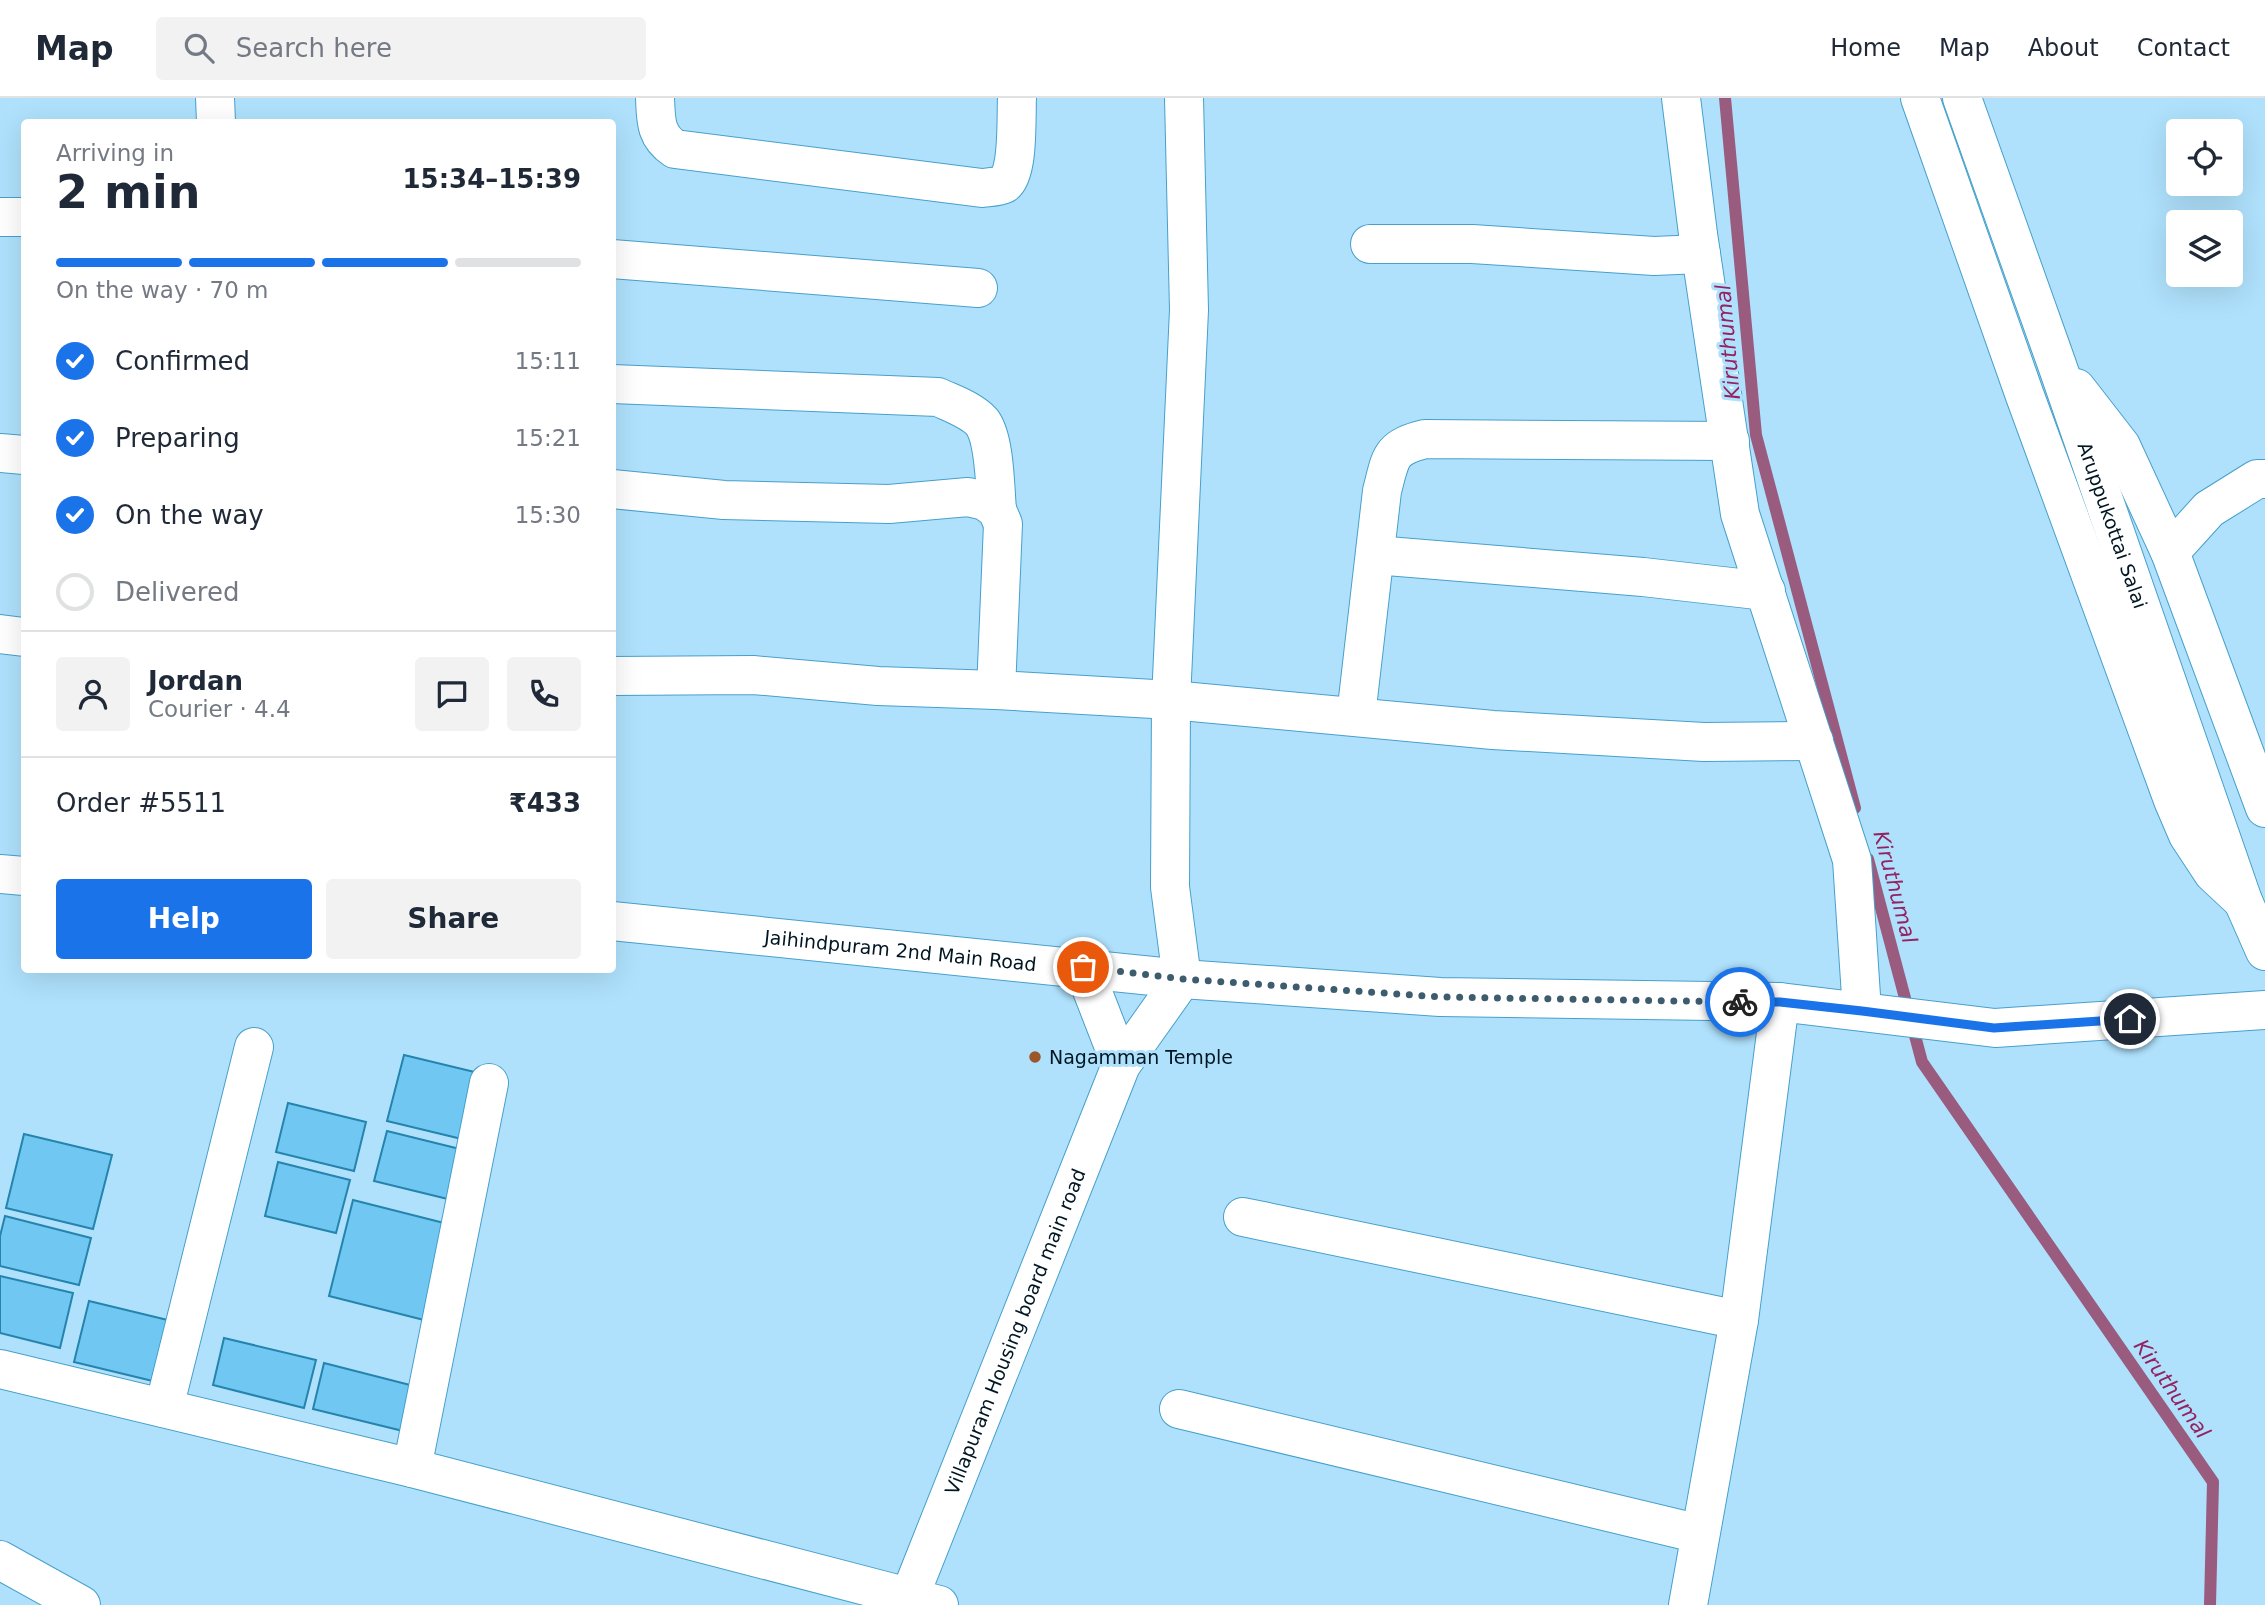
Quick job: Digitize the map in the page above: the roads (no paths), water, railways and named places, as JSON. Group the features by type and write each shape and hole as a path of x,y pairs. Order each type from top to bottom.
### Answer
{"street":[{"path":"215,98 216,119"},
{"path":"655,98 657,127 662,141 675,149 982,188 1004,184 1010,177 1014,166 1017,98"},
{"path":"1182,979 1170,887 1171,700 1189,310 1184,98"},
{"path":"1681,98 1701,254 1740,514 1852,860 1862,1011"},
{"path":"1920,98 2025,396 2173,800 2188,835 2213,873 2243,901"},
{"name":"Aruppukottai Salai","path":"1962,98 2243,901 2265,951"},
{"path":"0,217 21,217"},
{"path":"1370,244 1472,244 1654,256 1701,254"},
{"path":"616,259 978,288"},
{"path":"2056,362 2120,446 2170,552 2265,808"},
{"path":"616,384 938,397 966,410 983,423 992,448 997,510 1003,524 996,690"},
{"path":"1356,716 1382,491 1391,458 1404,444 1425,439 1730,441"},
{"path":"0,453 21,455"},
{"path":"2170,552 2209,509 2257,479 2265,479"},
{"path":"616,489 724,500 889,504 968,497 985,500 997,510"},
{"path":"1375,555 1643,577 1766,592"},
{"path":"616,676 753,675 878,686 1171,700 1493,730 1704,742 1814,741"},
{"path":"0,874 21,876"},
{"name":"Jaihindpuram 2nd Main Road","path":"616,921 1182,979 1440,997 1780,1002 1994,1028 2265,1010"},
{"path":"1083,967 1121,1065"},
{"name":"Villapuram Housing board main road","path":"915,1603 1121,1065 1182,979"},
{"path":"1688,1605 1739,1320 1780,1002"},
{"path":"164,1408 254,1047"},
{"path":"412,1468 488,1083"},
{"path":"1243,1217 1739,1320"},
{"path":"0,1368 412,1468 915,1603"},
{"path":"1179,1409 1700,1534"},
{"path":"0,1560 81,1605"}],"waterway":[{"name":"Kiruthumal","path":"1725,98 1756,435 1855,808"},
{"name":"Kiruthumal","path":"1868,859 1922,1062 2213,1482 2210,1605"}],"place":[{"name":"Nagamman Temple","path":"1035,1057"}]}
